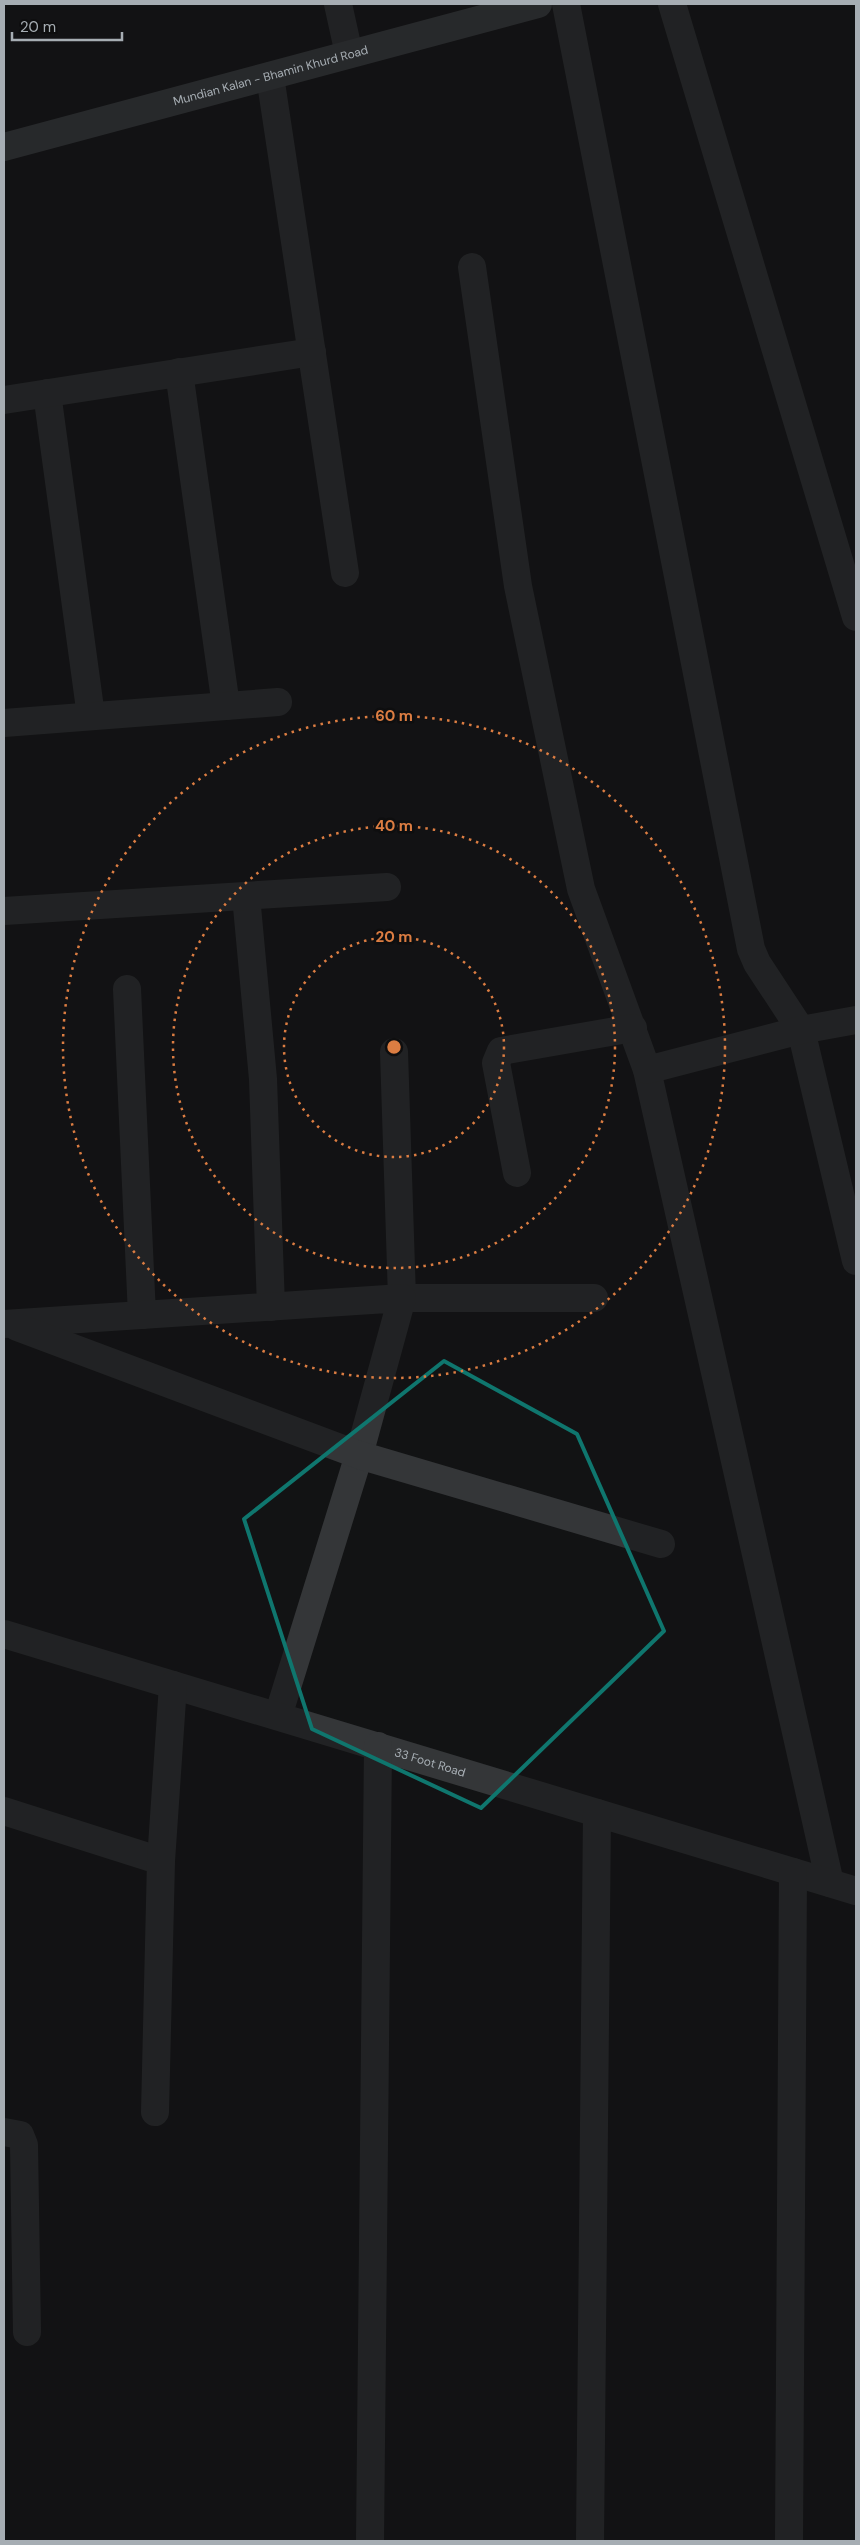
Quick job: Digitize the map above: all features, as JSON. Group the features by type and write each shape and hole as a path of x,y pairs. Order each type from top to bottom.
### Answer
{"street":[{"path":"338,4 349,54"},
{"name":"Mundian Kalan - Bhamin Khurd Road","path":"4,147 538,4"},
{"path":"566,4 751,949 757,963 800,1030 856,1260"},
{"path":"672,4 856,617"},
{"path":"270,76 345,572"},
{"path":"472,267 518,586 581,890 647,1070 830,1883"},
{"path":"4,400 312,352"},
{"path":"179,372 226,706"},
{"path":"47,393 91,716"},
{"path":"4,722 278,702"},
{"path":"4,911 387,887"},
{"path":"246,896 264,1104 270,1307"},
{"path":"127,989 142,1316"},
{"path":"647,1070 800,1030 856,1020"},
{"path":"517,1173 496,1063 501,1051 633,1028"},
{"path":"278,1716 359,1455 402,1298 394,1052"},
{"path":"6,1324 402,1298 594,1298"},
{"path":"6,1324 359,1455 661,1544"},
{"name":"33 Foot Road","path":"4,1634 856,1892"},
{"path":"155,2112 161,1861 172,1684"},
{"path":"370,2541 378,1746"},
{"path":"4,1811 161,1861"},
{"path":"590,2541 596,1813"},
{"path":"789,2541 793,1872"},
{"path":"4,2132 20,2135 24,2145 27,2332"}],"highlighted area":[{"path":"444,1361 577,1434 664,1631 481,1808 312,1729 244,1519"}]}
